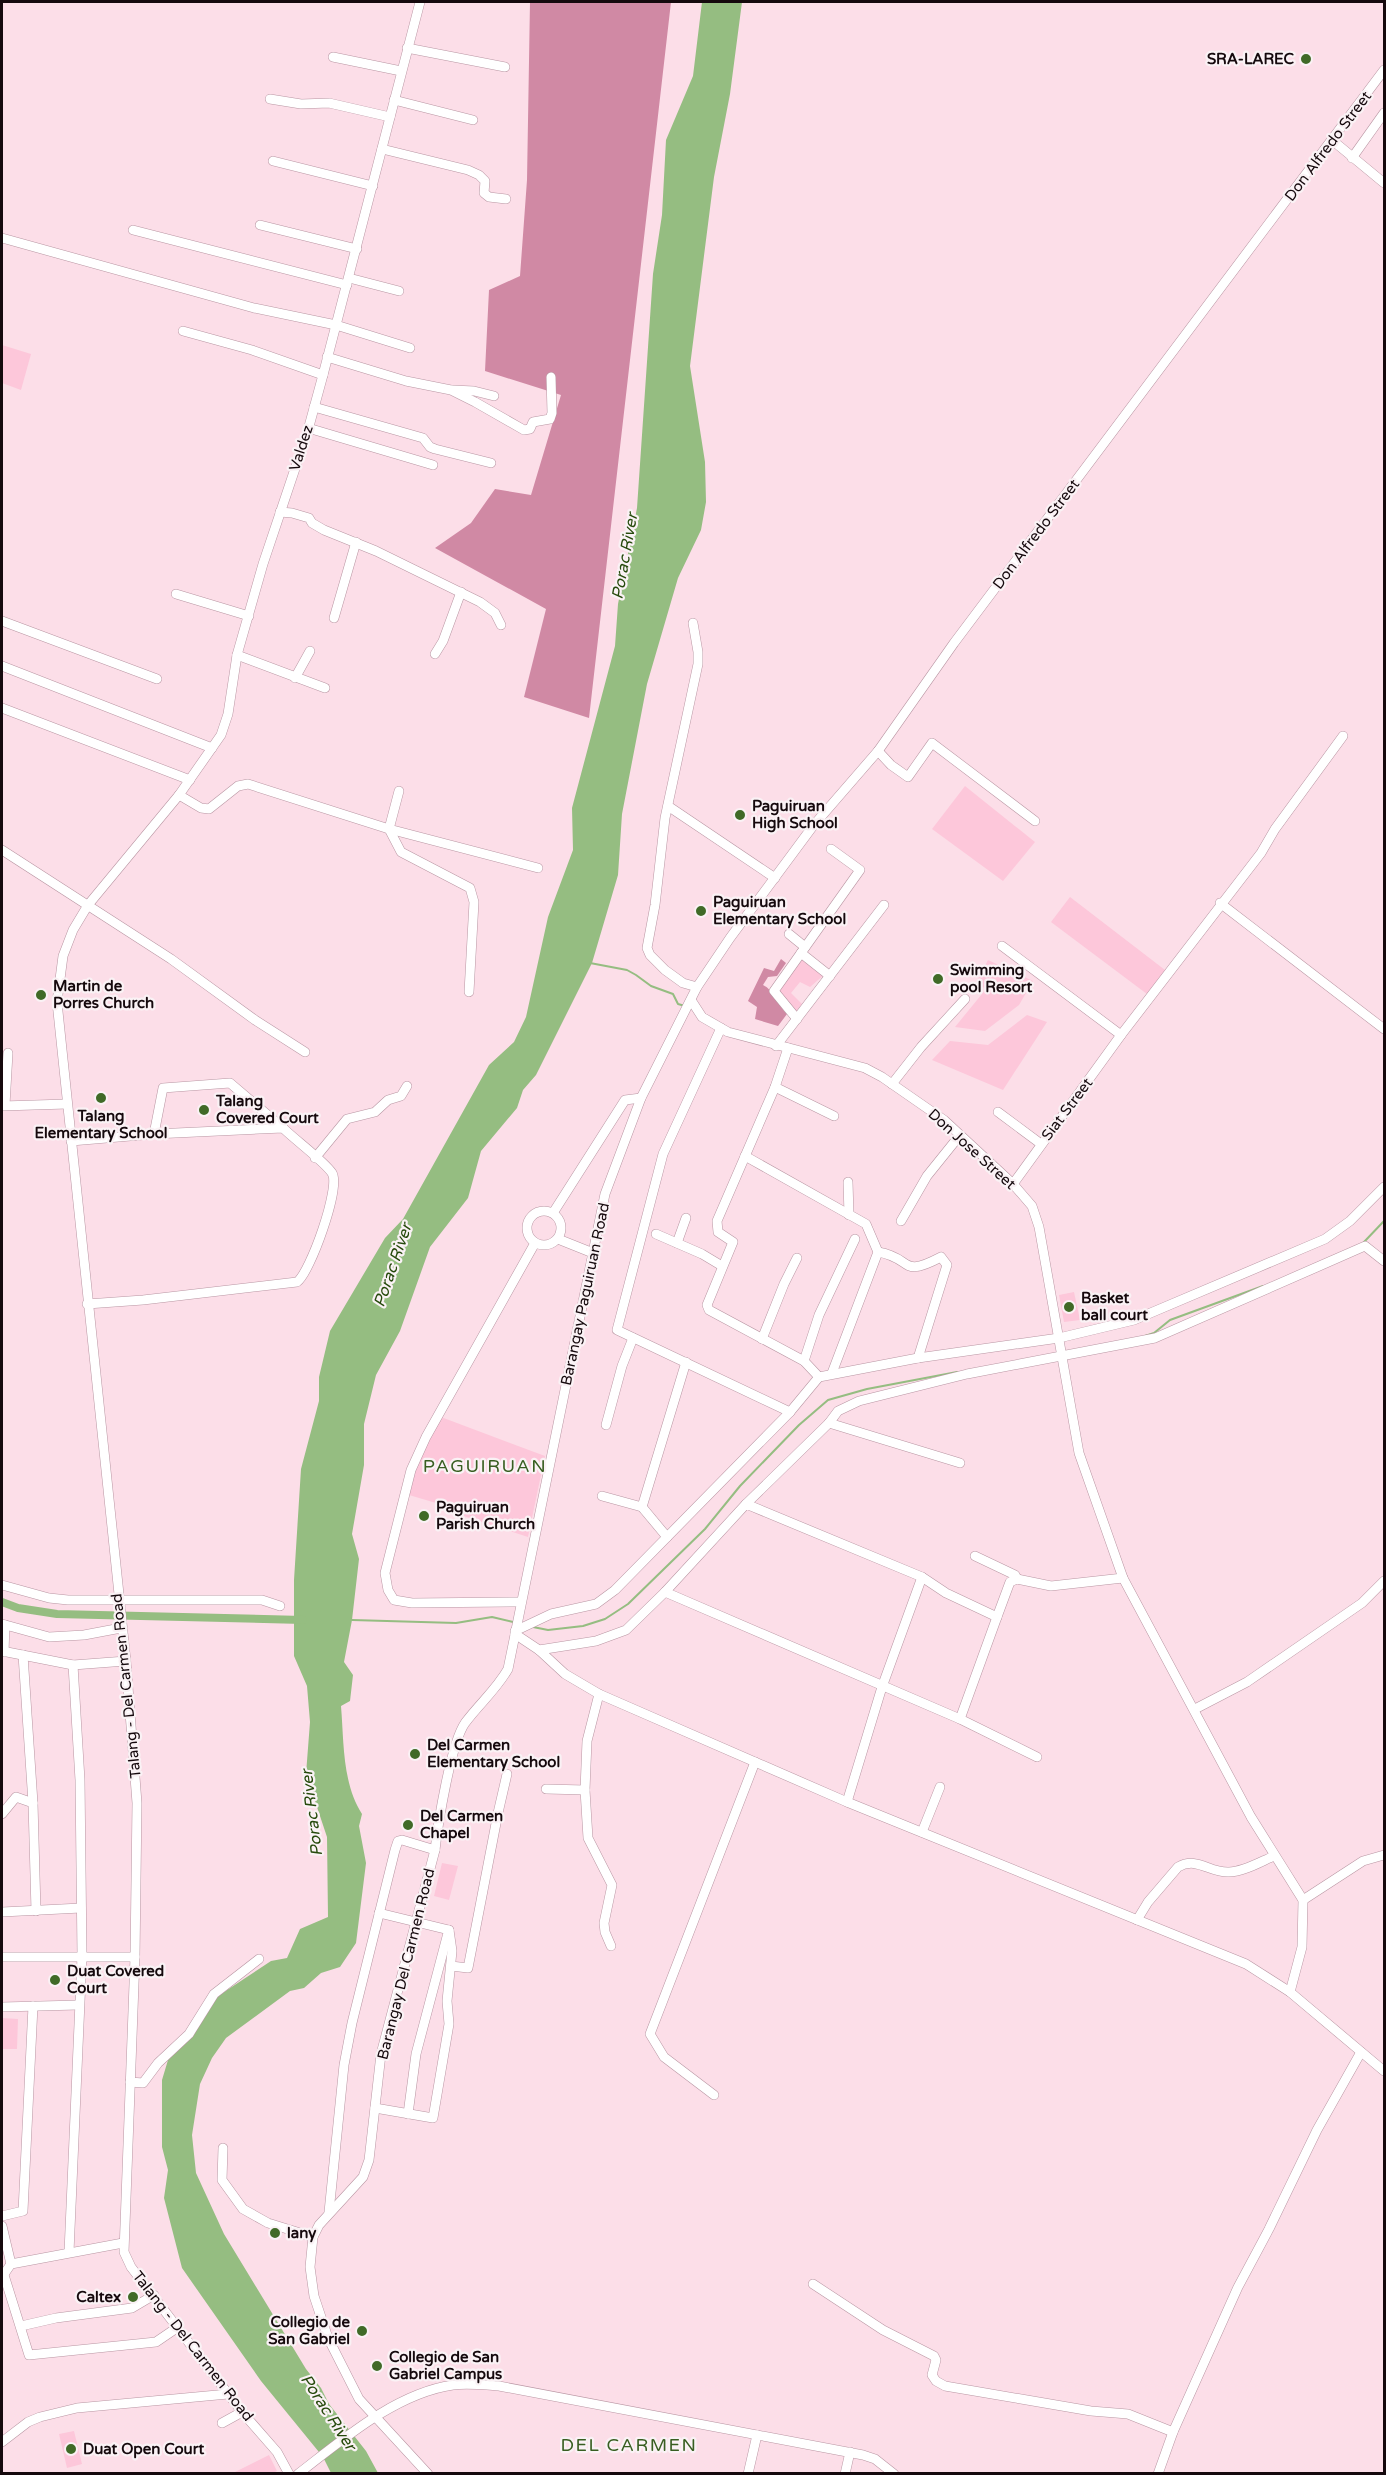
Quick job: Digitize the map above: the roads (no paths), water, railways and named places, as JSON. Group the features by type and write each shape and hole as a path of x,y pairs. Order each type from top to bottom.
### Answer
{"street":[{"name":"Valdez","path":"121,864 190,780 220,735 228,714 237,656 323,375 420,2"},
{"path":"407,48 505,67"},
{"path":"333,57 401,71"},
{"name":"Don Alfredo Street","path":"691,1000 697,987 730,938 813,826 878,751 954,643 1384,70"},
{"path":"270,99 301,104 329,103 390,117"},
{"path":"394,100 473,120"},
{"path":"1352,158 1384,113"},
{"path":"1332,140 1384,183"},
{"path":"382,149 468,170 485,181 484,194 489,197 506,199"},
{"path":"273,161 373,186"},
{"path":"260,225 357,249"},
{"path":"133,230 399,291"},
{"path":"2,238 254,308 336,325 410,348"},
{"path":"183,330 252,350 323,375"},
{"path":"327,357 406,381 451,390 527,430 533,422 550,419 552,413 551,377"},
{"path":"451,390 459,388 494,396"},
{"path":"314,407 423,438 430,447 435,449 491,463"},
{"path":"308,428 433,465"},
{"path":"280,512 309,518 312,523 324,530 356,542 461,592 495,613 501,625"},
{"path":"334,618 356,542"},
{"path":"435,654 443,641 461,592"},
{"path":"176,594 249,616"},
{"path":"2,621 157,679"},
{"path":"693,623 698,664 668,807 647,948 650,955 665,970 683,983 697,987"},
{"path":"295,678 310,651"},
{"path":"237,656 325,688"},
{"path":"2,666 212,748"},
{"path":"2,708 190,780"},
{"name":"Siat Street","path":"1013,1184 1121,1035 1220,903 1261,853 1275,829 1343,736"},
{"path":"878,751 891,765 908,777 932,742 1035,821"},
{"path":"179,795 201,808 209,808 218,804 238,786 248,784 389,829 538,868"},
{"path":"399,791 389,829 401,852 470,888 474,902 469,992"},
{"path":"668,807 775,878"},
{"path":"797,1019 774,991 860,870 831,849"},
{"path":"2,850 88,905 305,1052"},
{"name":"Talang - Del Carmen Road","path":"121,864 88,905 73,930 63,956 57,1002 118,1604 126,1661 137,1803 135,1957 123,2243 127,2260 242,2412 277,2451 289,2474"},
{"path":"1220,903 1384,1029"},
{"path":"776,1046 884,905"},
{"path":"789,934 830,976"},
{"path":"1002,946 1121,1035"},
{"path":"892,1084 921,1047 965,999"},
{"name":"Don Jose Street","path":"691,1000 702,1017 721,1028 776,1046 865,1068 892,1084 944,1120 1013,1184 1032,1206 1039,1227 1079,1453 1124,1578 1251,1817 1303,1900"},
{"name":"Barangay Paguiruan Road","path":"521,1602 605,1194 641,1098 691,1000"},
{"path":"721,1028 663,1154 617,1330 790,1412"},
{"path":"788,1048 775,1087 717,1221 718,1232 733,1242 708,1299 709,1310 804,1361 819,1377"},
{"path":"8,1053 4,1106 67,1104"},
{"path":"87,1304 143,1300 297,1282 303,1278 314,1253 335,1185 332,1173 230,1083 163,1088 154,1134"},
{"path":"315,1158 347,1119 375,1112 388,1100 401,1095 407,1086"},
{"path":"775,1087 834,1116"},
{"path":"554,1213 625,1100 641,1098"},
{"path":"999,1112 1041,1144"},
{"path":"71,1141 154,1134 283,1128"},
{"path":"902,1221 927,1176 960,1135"},
{"path":"745,1156 866,1224 878,1252 832,1373"},
{"path":"848,1182 849,1215"},
{"path":"1384,1187 1350,1221 1325,1239 1134,1320 1060,1339 918,1358 819,1377 790,1412 615,1590 596,1604 551,1614 520,1629 565,1674 599,1694 847,1802 1246,1964 1290,1992 1384,2071"},
{"path":"540,1211 554,1213 562,1225 558,1239 548,1245 535,1243 527,1232 529,1219 540,1211"},
{"path":"677,1243 686,1218"},
{"path":"656,1234 722,1266"},
{"path":"558,1239 593,1253"},
{"path":"804,1361 819,1315 855,1239"},
{"path":"521,1602 412,1603 394,1600 387,1590 385,1573 411,1470 426,1437 535,1243"},
{"path":"540,1650 596,1641 626,1630 665,1592 746,1504 830,1423 838,1410 858,1401 967,1374 1155,1338 1365,1246 1384,1261"},
{"path":"878,1252 891,1254 911,1268 921,1268 941,1257 947,1265 918,1358"},
{"path":"762,1339 797,1258"},
{"path":"606,1425 622,1366 633,1338"},
{"path":"642,1507 686,1362"},
{"path":"830,1423 960,1463"},
{"path":"602,1496 642,1507 667,1537"},
{"path":"746,1504 922,1577 946,1593 997,1617"},
{"path":"975,1556 1015,1575 1017,1579"},
{"path":"847,1802 882,1687 922,1577"},
{"path":"960,1719 1010,1582 1017,1579 1051,1586 1124,1578"},
{"path":"1195,1709 1247,1682 1362,1603 1384,1581"},
{"path":"2,1585 58,1599 118,1604 262,1600 280,1606"},
{"path":"665,1592 960,1719 1037,1757"},
{"name":"Barangay Del Carmen Road","path":"312,2236 329,2212 353,2191 363,2177 369,2160 381,2054 435,1850 438,1824 457,1742 464,1725 498,1688 508,1669 520,1629 521,1602"},
{"path":"121,1624 84,1635 49,1637 3,1624 3,1651 73,1665 126,1661"},
{"path":"23,1655 33,1803 36,1911"},
{"path":"69,2252 78,2005 82,1956 80,1780 73,1665"},
{"path":"599,1694 587,1742 585,1790 588,1839 612,1885 604,1923 611,1946"},
{"path":"714,2095 664,2057 650,2034 754,1762"},
{"path":"451,1966 468,1968 507,1774"},
{"path":"922,1832 940,1787"},
{"path":"546,1789 585,1790"},
{"path":"2,1814 16,1797 33,1803"},
{"path":"329,2212 344,2065 352,2023 398,1841 435,1850"},
{"path":"1290,1992 1302,1947 1303,1900 1363,1861 1384,1855"},
{"path":"1137,1920 1148,1902 1184,1863 1203,1864 1219,1871 1231,1872 1274,1856"},
{"path":"2,1912 81,1908"},
{"path":"379,1913 448,1930"},
{"path":"375,2108 433,2118 449,2024 447,2001 452,1951 448,1930"},
{"path":"408,2114 416,2054 448,1930"},
{"path":"2,1957 135,1957"},
{"path":"130,2082 143,2083 158,2063 189,2034 214,1994 259,1959"},
{"path":"2,2007 78,2005"},
{"path":"2,2217 23,2211 33,2006"},
{"path":"1158,2474 1173,2432 1238,2287 1317,2130 1361,2052"},
{"path":"223,2148 222,2180 243,2210 268,2223 312,2236 310,2267 314,2296 328,2338 359,2399 428,2474"},
{"path":"2,2226 11,2264"},
{"path":"123,2243 11,2264 3,2276 29,2355 156,2342 178,2326"},
{"path":"813,2284 883,2330 934,2356 936,2360 932,2375 936,2381 945,2386 1091,2411 1128,2414 1173,2432"},
{"path":"21,2326 56,2318 132,2308 154,2295"},
{"path":"298,2474 376,2417 427,2391 453,2385 476,2384 499,2386 850,2452 875,2459 894,2474"},
{"path":"2,2442 34,2420 77,2408 228,2394"},
{"path":"222,2423 242,2412"},
{"path":"748,2474 757,2435"},
{"path":"845,2474 850,2452"}],"water":[{"name":"Porac River","path":"702,2 742,2 730,94 714,177 690,366 705,462 706,502 701,530 678,578 647,684 622,814 618,875 592,963 536,1075 523,1090 517,1108 481,1151 468,1198 430,1247 400,1331 376,1375 364,1424 364,1465 352,1534 359,1559 352,1620 344,1662 353,1675 350,1701 341,1706 347,1775 355,1802 362,1814 359,1826 366,1863 356,1943 340,1967 321,1973 304,1988 290,1991 226,2038 212,2058 200,2084 192,2135 196,2173 224,2234 306,2369 321,2388 329,2404 366,2451 378,2473 331,2473 323,2457 261,2381 182,2268 164,2198 168,2170 162,2147 162,2080 168,2060 194,2033 218,1996 271,1961 287,1958 300,1929 328,1917 327,1837 306,1774 310,1722 307,1686 294,1656 294,1580 301,1469 319,1401 319,1377 330,1331 385,1238 403,1219 489,1065 514,1042 526,1017 548,917 573,850 572,808 615,646 618,604 637,508 653,274 662,215 666,140 693,76"}],"waterway":[{"path":"590,963 627,970 651,986 673,994 678,1004 685,1006"},
{"path":"1364,1242 1384,1221"},
{"path":"1145,1336 1154,1333 1170,1320 1263,1286"},
{"path":"533,1627 548,1630 583,1626 605,1619 628,1604 705,1529 740,1486 799,1425 828,1400 867,1389 957,1372"},
{"path":"2,1602 18,1608 57,1614 303,1620"},
{"path":"352,1620 456,1623 492,1617 513,1622"}],"place":[{"name":"SRA-LAREC","path":"1306,59"},
{"name":"Paguiruan High School","path":"740,815"},
{"name":"Paguiruan Elementary School","path":"701,911"},
{"name":"Swimming pool Resort","path":"938,979"},
{"name":"Martin de Porres Church","path":"41,995"},
{"name":"Talang Elementary School","path":"101,1098"},
{"name":"Talang Covered Court","path":"204,1110"},
{"name":"Basket ball court","path":"1069,1307"},
{"name":"Paguiruan Parish Church","path":"424,1516"},
{"name":"Del Carmen Elementary School","path":"415,1754"},
{"name":"Del Carmen Chapel","path":"408,1825"},
{"name":"Duat Covered Court","path":"55,1980"},
{"name":"lany","path":"275,2233"},
{"name":"Caltex","path":"133,2297"},
{"name":"Collegio de San Gabriel","path":"362,2331"},
{"name":"Collegio de San Gabriel Campus","path":"377,2366"},
{"name":"Duat Open Court","path":"71,2449"}],"district":[{"name":"PAGUIRUAN","path":"485,1466"},
{"name":"DEL CARMEN","path":"629,2445"}]}
